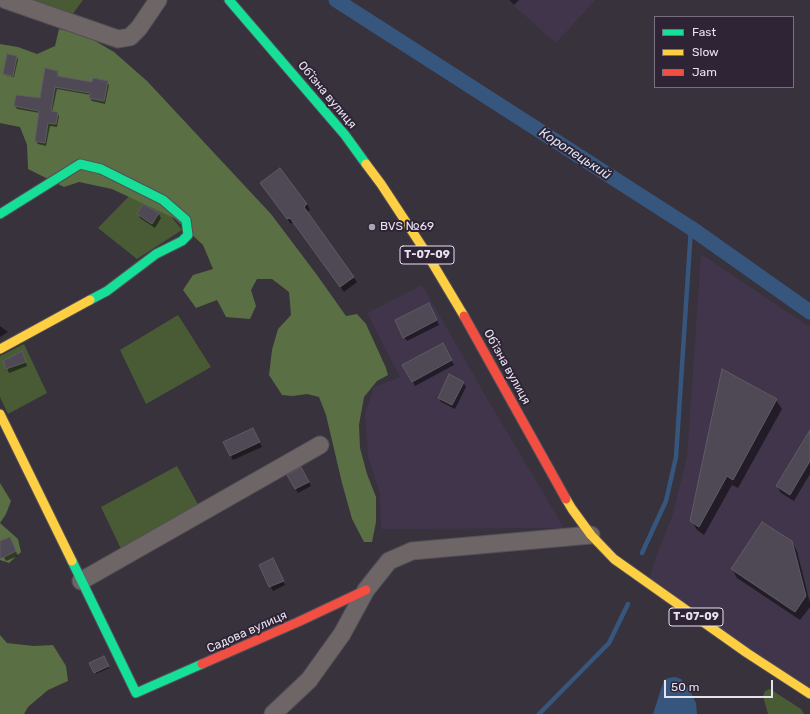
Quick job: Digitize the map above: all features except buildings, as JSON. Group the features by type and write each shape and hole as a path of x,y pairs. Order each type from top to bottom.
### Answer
{"street":[{"path":"6,0 118,39 130,37 139,28 158,0"},
{"name":"Обʼїзна вулиця","path":"228,0 345,135 382,184 473,330 572,509 591,535 614,559 747,653 809,694"},
{"path":"0,214 80,164 101,169 163,200 186,220 188,235 182,241 156,254 107,290 0,348"},
{"path":"0,414 81,581 320,445"},
{"path":"273,714 309,680 342,634 366,590 389,561 412,551 591,535"},
{"name":"Садова вулиця","path":"81,581 136,693 298,622 366,590"}],"shaded area":[{"path":"507,0 595,0 556,43"},
{"path":"701,254 810,327 810,694 648,584 656,556 672,517 687,457"},
{"path":"422,285 564,528 381,529 380,494 368,457 365,414 374,387 400,377 367,313"}],"green space":[{"path":"22,0 83,0 72,15"},
{"path":"59,29 85,35 114,52 147,81 271,214 346,316 357,314 366,324 388,375 377,381 364,397 359,425 360,448 367,474 376,497 376,522 372,542 364,542 352,519 326,415 319,397 307,394 293,396 282,395 269,375 272,350 278,329 291,315 289,292 272,279 257,279 251,290 256,306 250,319 226,317 217,300 196,308 183,290 193,275 213,269 203,245 174,218 112,189 79,182 64,187 28,169 27,145 20,127 0,123 0,44 18,47 37,54 55,46"},
{"path":"134,191 161,204 182,230 137,259 98,228"},
{"path":"178,315 211,367 146,404 120,350"},
{"path":"24,344 47,393 8,414 0,397 0,356"},
{"path":"177,466 200,508 122,551 101,507"},
{"path":"0,483 11,501 6,514 0,523"},
{"path":"0,523 18,539 21,552 9,563 0,560"},
{"path":"0,635 7,643 34,646 53,645 66,666 68,681 48,690 28,707 24,714 0,714"},
{"path":"770,689 801,709 804,714 768,714 763,696 765,691"}],"water":[{"path":"675,677 681,679 689,689 696,703 697,714 653,714 664,680"}],"waterway":[{"name":"Коропецький","path":"336,0 691,228 810,312"},
{"path":"642,553 666,501 676,457 691,228"},
{"path":"539,714 609,643 628,604"}],"traffic: fast":[{"path":"229,0 345,135 366,164"},
{"path":"0,214 80,164 101,169 163,200 186,220 188,235 182,241 156,254 107,291 90,300"},
{"path":"72,561 136,693 202,664"}],"traffic: slow":[{"path":"366,164 427,254 464,316"},
{"path":"0,349 90,300"},
{"path":"0,414 72,561"},
{"path":"566,499 591,535 614,559 747,653 810,694"}],"traffic: jam":[{"path":"464,316 566,499"},
{"path":"202,664 298,622 366,590"}],"place":[{"name":"BVS №69","path":"372,227"}]}
